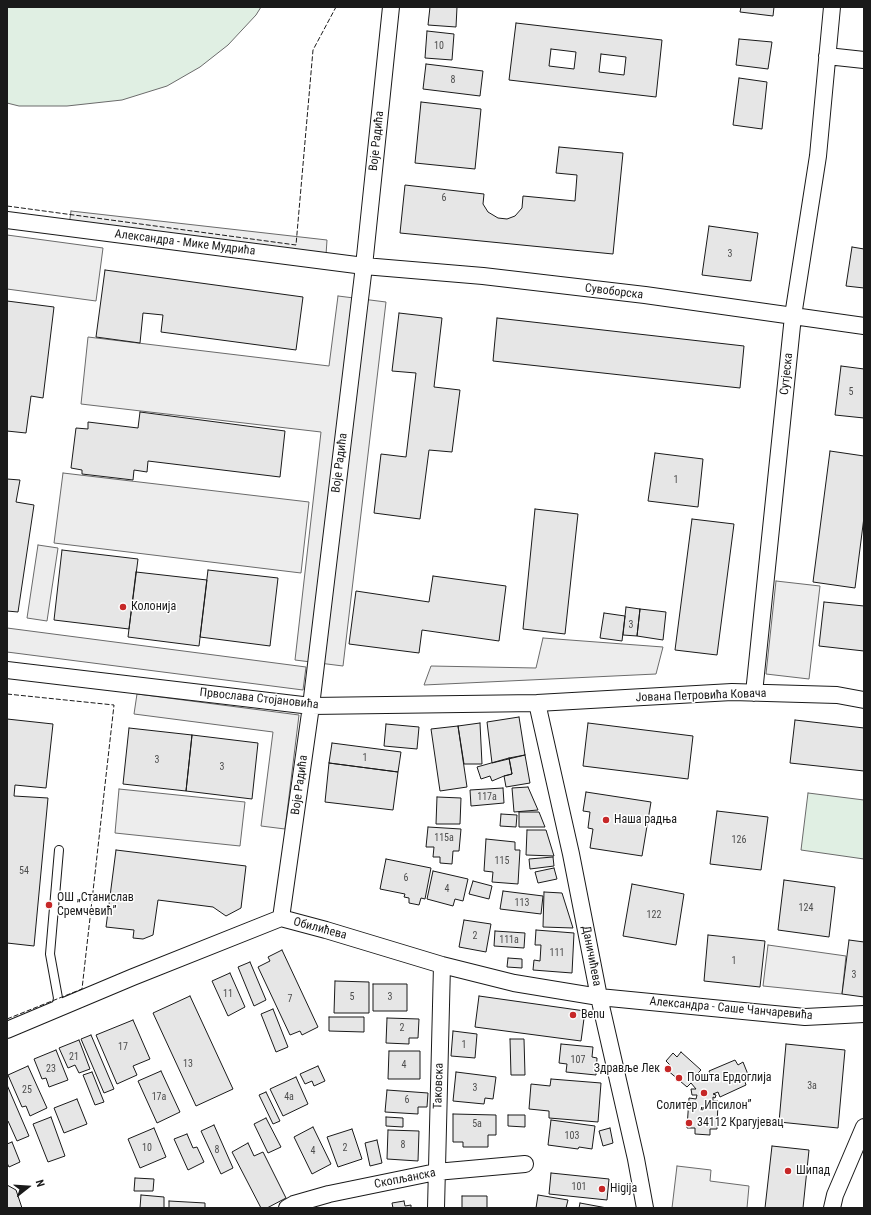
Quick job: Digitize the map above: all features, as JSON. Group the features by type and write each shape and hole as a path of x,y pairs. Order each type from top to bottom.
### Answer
{"street":[{"name":"Воје Радића","path":"281,918 311,706 364,266 391,7"},
{"name":"Сутјеска","path":"754,692 793,316 818,156 832,7"},
{"path":"827,56 864,60"},
{"name":"Александра - Мике Мудрића","path":"7,220 364,266"},
{"name":"Сувоборска","path":"364,266 476,276 591,289 864,326"},
{"name":"Првослава Стојановића","path":"7,670 311,706 537,703"},
{"name":"Јована Петровића Ковача","path":"537,703 732,692 837,695 864,700"},
{"name":"Даничићева","path":"537,703 571,854 599,998 636,1159 645,1208"},
{"name":"Обилићева","path":"7,1030 281,918 442,965 514,983 599,998"},
{"name":"Таковска","path":"436,1208 442,965"},
{"name":"Александра - Саше Чанчаревића","path":"599,998 805,1017 864,1014"},
{"path":"832,1208 834,1195 864,1127"},
{"name":"Скопљанска","path":"287,1208 329,1194 436,1172 525,1164"}],"lane":[{"path":"56,1009 58,998 50,954 60,850"}],"green space":[{"path":"7,7 261,7 256,15 228,45 200,67 167,86 122,100 67,106 19,106 7,103"},
{"path":"808,793 864,800 864,859 801,850"}],"shaded area":[{"path":"71,211 327,240 326,255 69,226"},
{"path":"7,235 103,248 96,301 7,289"},
{"path":"338,296 386,302 343,666 295,660 321,432 81,404 88,337 329,366"},
{"path":"63,473 309,502 301,573 54,543"},
{"path":"38,545 58,548 47,621 27,618"},
{"path":"776,581 820,586 809,679 766,674"},
{"path":"7,628 306,667 303,690 7,652"},
{"path":"543,638 663,647 656,674 424,685 431,666 536,668"},
{"path":"137,694 299,715 285,829 261,826 273,732 134,714"},
{"path":"119,789 245,802 240,846 115,833"},
{"path":"768,945 846,956 842,994 763,986"},
{"path":"677,1166 711,1170 710,1181 749,1186 747,1208 672,1208"}],"building":[{"path":"430,7 457,7 456,27 428,25"},
{"path":"741,7 774,7 773,16 740,12"},
{"path":"516,23 662,40 656,97 509,80","holes":["551,49 576,52 574,69 549,66","601,54 626,57 624,75 599,72"]},
{"path":"427,31 454,34 452,60 425,58"},
{"path":"739,39 772,42 768,69 736,65"},
{"path":"426,64 483,71 480,96 423,89"},
{"path":"739,78 767,82 762,129 733,125"},
{"path":"421,102 481,109 475,169 415,163"},
{"path":"559,147 623,153 613,254 400,233 405,185 484,194 483,204 488,212 498,218 507,219 515,216 522,208 523,196 575,201 577,175 556,173"},
{"path":"709,226 758,233 751,281 702,275"},
{"path":"852,247 864,249 864,288 846,286"},
{"path":"105,270 303,297 296,350 161,332 163,315 143,313 140,343 96,337"},
{"path":"7,301 54,307 43,398 31,396 26,433 7,431"},
{"path":"399,313 442,318 434,387 460,390 452,452 429,450 420,519 374,513 381,454 406,457 416,373 392,371"},
{"path":"497,318 744,346 740,388 493,361"},
{"path":"841,366 864,369 864,418 835,415"},
{"path":"140,412 285,431 280,477 148,461 147,472 134,470 133,480 82,474 82,470 71,468 76,428 88,429 88,422 138,428"},
{"path":"830,451 864,456 864,517 855,588 813,582"},
{"path":"655,453 703,459 698,507 648,501"},
{"path":"7,479 20,480 16,502 34,505 18,612 7,611"},
{"path":"535,509 578,514 565,634 523,629"},
{"path":"692,519 734,524 717,655 675,650"},
{"path":"62,550 138,559 129,629 54,620"},
{"path":"208,570 278,578 270,646 200,637"},
{"path":"136,572 207,580 199,646 128,637"},
{"path":"433,576 506,586 499,641 422,630 419,653 349,644 356,591 429,602"},
{"path":"824,602 864,606 864,651 819,646"},
{"path":"626,607 640,609 637,636 623,635"},
{"path":"640,609 666,612 663,640 637,636"},
{"path":"604,613 625,616 622,641 600,638"},
{"path":"519,717 525,755 492,763 487,722"},
{"path":"7,719 53,724 46,788 15,785 14,796 48,798 34,946 7,943"},
{"path":"795,720 864,728 864,771 790,763"},
{"path":"480,723 482,764 464,764 458,726"},
{"path":"588,723 693,736 688,779 583,766"},
{"path":"386,724 419,727 417,749 384,746"},
{"path":"458,726 467,787 440,791 431,729"},
{"path":"129,728 192,735 186,791 123,784"},
{"path":"192,735 258,743 252,799 186,791"},
{"path":"332,743 401,752 398,772 329,763"},
{"path":"525,755 530,783 506,787 504,776 512,774 509,758"},
{"path":"509,758 512,774 492,781 490,776 481,779 477,767"},
{"path":"329,763 398,772 393,810 325,802"},
{"path":"528,787 538,810 514,812 512,788"},
{"path":"503,788 504,803 471,806 470,790"},
{"path":"586,792 651,802 642,856 590,848 593,829 588,828 590,812 583,811"},
{"path":"437,797 461,798 460,824 436,824"},
{"path":"717,811 768,817 761,870 710,864"},
{"path":"519,812 539,812 545,827 519,827"},
{"path":"501,814 517,815 516,827 500,826"},
{"path":"428,827 461,829 459,851 453,851 452,864 440,863 440,857 433,857 434,847 426,847"},
{"path":"527,830 546,830 554,856 526,855"},
{"path":"486,839 515,842 515,850 520,850 518,884 492,882 493,872 484,871"},
{"path":"116,850 246,866 241,908 226,916 213,907 158,900 153,935 143,939 133,938 134,930 106,927"},
{"path":"553,857 554,866 530,869 529,859"},
{"path":"386,859 431,868 425,899 421,898 419,905 409,903 409,898 404,897 405,894 380,889"},
{"path":"554,868 557,879 538,883 535,872"},
{"path":"433,871 468,879 463,901 455,899 453,906 427,899"},
{"path":"784,880 835,887 829,937 778,930"},
{"path":"473,881 492,886 489,899 469,894"},
{"path":"632,884 684,894 676,945 623,936"},
{"path":"503,891 543,896 541,914 500,909"},
{"path":"544,892 562,893 573,928 543,927"},
{"path":"464,920 491,924 486,952 459,947"},
{"path":"536,930 574,933 572,973 533,970 534,960 540,961 541,945 535,945"},
{"path":"495,931 525,933 524,948 494,946"},
{"path":"708,935 765,941 760,987 704,981"},
{"path":"849,940 864,942 864,997 842,994"},
{"path":"282,950 318,1027 302,1035 300,1031 290,1035 258,967 270,961 268,957"},
{"path":"508,958 522,959 522,968 507,967"},
{"path":"250,962 266,1000 254,1006 238,967"},
{"path":"230,973 245,1007 228,1016 212,981"},
{"path":"335,981 369,982 369,1013 334,1013"},
{"path":"373,984 407,984 407,1011 373,1011"},
{"path":"190,996 233,1089 196,1106 153,1013"},
{"path":"479,996 585,1011 581,1041 475,1027"},
{"path":"273,1009 288,1047 276,1052 261,1014"},
{"path":"329,1017 364,1017 364,1032 329,1031"},
{"path":"387,1018 419,1019 418,1038 409,1038 409,1044 386,1043"},
{"path":"133,1020 150,1059 133,1066 137,1075 117,1084 96,1035"},
{"path":"453,1031 477,1034 475,1058 451,1056"},
{"path":"91,1035 114,1089 104,1093 81,1039"},
{"path":"510,1039 524,1039 525,1075 511,1075"},
{"path":"79,1040 90,1069 79,1073 75,1065 68,1068 59,1048"},
{"path":"561,1044 593,1047 592,1057 597,1058 596,1075 566,1072 567,1064 559,1063"},
{"path":"786,1044 845,1050 838,1128 779,1122"},
{"path":"56,1050 68,1080 49,1087 46,1078 42,1079 34,1059"},
{"path":"389,1051 420,1051 420,1079 388,1079"},
{"name":"Солитер „Ипсилон”","path":"681,1052 701,1070 697,1074 702,1078 711,1076 709,1071 735,1060 738,1065 743,1062 749,1077 744,1079 746,1085 720,1097 718,1092 713,1094 716,1095 715,1098 713,1097 713,1101 718,1101 717,1129 710,1129 710,1135 695,1134 695,1128 687,1128 689,1098 696,1099 697,1095 692,1095 691,1089 696,1089 691,1083 687,1087 666,1069 670,1065 666,1061 673,1053 677,1057"},
{"path":"28,1066 47,1108 30,1116 26,1106 22,1107 8,1075"},
{"path":"318,1066 325,1081 314,1086 312,1081 305,1084 300,1074"},
{"path":"161,1071 180,1112 157,1123 138,1081"},
{"path":"92,1072 104,1102 95,1105 83,1075"},
{"path":"456,1072 496,1077 493,1099 485,1098 484,1104 453,1101"},
{"path":"296,1077 308,1104 283,1116 270,1089"},
{"path":"551,1079 601,1083 598,1122 549,1118 549,1111 529,1109 531,1084 550,1086"},
{"path":"7,1085 29,1136 17,1141 7,1121"},
{"path":"387,1090 428,1093 427,1107 418,1107 418,1114 385,1112"},
{"path":"266,1092 280,1121 273,1124 259,1095"},
{"path":"77,1099 87,1124 64,1133 54,1108"},
{"path":"453,1114 496,1115 496,1135 488,1135 488,1147 463,1147 463,1142 453,1142"},
{"path":"508,1115 525,1115 525,1127 508,1126"},
{"path":"51,1117 65,1156 48,1162 33,1124"},
{"path":"386,1117 403,1118 403,1127 386,1126"},
{"path":"266,1118 281,1147 268,1153 254,1124"},
{"path":"551,1120 595,1126 592,1149 579,1147 578,1149 548,1145"},
{"path":"214,1125 233,1168 221,1174 201,1131"},
{"path":"313,1127 331,1164 312,1174 294,1137"},
{"path":"154,1128 166,1157 140,1168 128,1139"},
{"path":"610,1128 613,1143 603,1146 599,1131"},
{"path":"352,1129 362,1159 338,1167 327,1137"},
{"path":"388,1130 419,1131 418,1161 387,1159"},
{"path":"187,1134 193,1148 197,1147 204,1162 188,1170 174,1139"},
{"path":"377,1140 382,1163 370,1166 365,1143"},
{"path":"12,1142 20,1162 9,1167 7,1163 7,1144"},
{"path":"248,1143 254,1156 263,1152 286,1198 267,1208 261,1208 232,1152"},
{"name":"Шипад","path":"772,1146 809,1150 803,1208 765,1208"},
{"path":"551,1173 609,1179 607,1200 549,1194"},
{"path":"135,1178 154,1179 153,1191 134,1191"},
{"path":"7,1185 16,1190 22,1208 7,1208"},
{"path":"141,1195 164,1197 164,1208 140,1208"},
{"path":"538,1195 568,1200 566,1208 536,1208"},
{"path":"462,1196 487,1196 487,1208 462,1208"},
{"path":"169,1201 205,1203 205,1208 169,1208"},
{"path":"404,1201 405,1206 411,1205 411,1208 393,1208 392,1203"},
{"path":"580,1203 607,1208 579,1208"}],"fence":[{"path":"7,206 296,245 313,50 336,7"},
{"path":"7,694 114,705 82,989 7,1019"}],"place":[{"name":"Колонија","path":"123,607"},
{"name":"Наша радња","path":"606,820"},
{"name":"ОШ „Станислав Сремчевић”","path":"49,905"},
{"name":"Benu","path":"573,1015"},
{"name":"Здравље Лек","path":"668,1069"},
{"name":"Пошта Ердоглија","path":"679,1078"},
{"name":"Солитер „Ипсилон”","path":"704,1093"},
{"name":"34112 Крагујевац","path":"689,1123"},
{"name":"Шипад","path":"788,1171"},
{"name":"Higija","path":"602,1189"}]}
